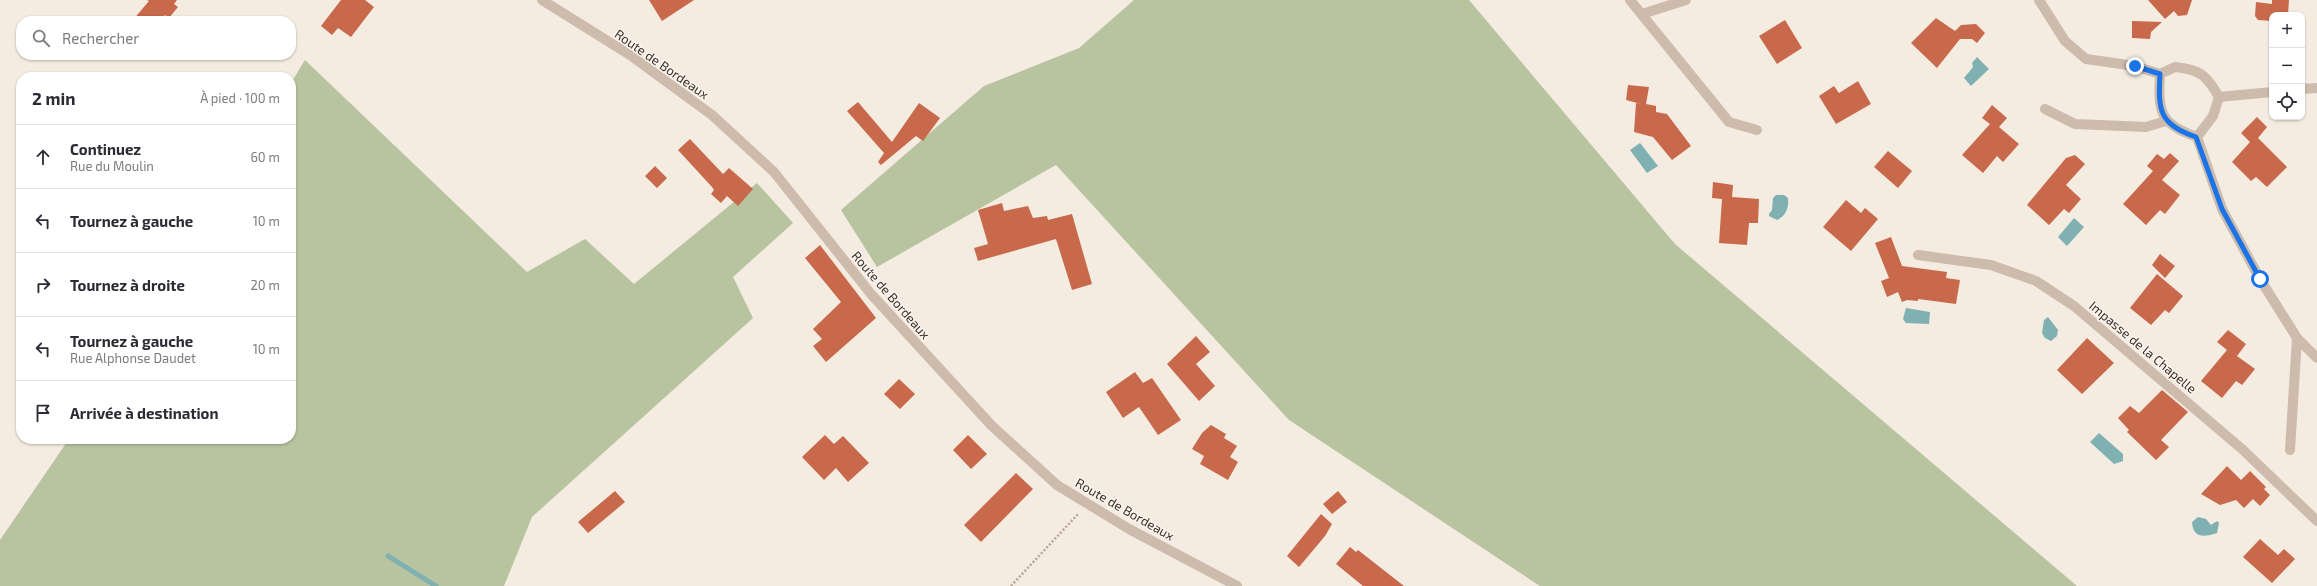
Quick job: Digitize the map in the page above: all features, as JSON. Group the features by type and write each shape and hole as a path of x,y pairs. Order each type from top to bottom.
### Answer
{"street":[{"name":"Route de Bordeaux","path":"542,0 630,55 712,115 774,172 871,294 992,426 1057,485 1129,529 1237,586"},
{"path":"1630,0 1729,122 1757,130"},
{"path":"1642,14 1686,0"},
{"path":"2039,0 2066,41 2086,59 2135,66 2160,74 2175,67 2194,69 2211,83 2219,97 2213,116 2196,137"},
{"path":"2160,74 2159,101 2166,121 2181,131 2196,137 2222,209 2260,279 2298,338 2317,358"},
{"path":"2305,89 2317,88"},
{"path":"2219,97 2269,92"},
{"path":"2045,109 2075,124 2146,127 2166,121"},
{"name":"Impasse de la Chapelle","path":"1918,255 1991,265 2036,281 2074,306 2242,450 2317,521"},
{"path":"2290,450 2298,338"}],"path":[{"path":"1011,586 1087,504"}],"green space":[{"path":"1134,0 1469,0 1675,244 2077,586 1540,586 1289,420 1056,165 877,267 841,210 984,86 1079,48"},
{"path":"305,60 527,272 585,239 634,284 757,183 793,223 733,277 753,318 532,517 504,586 0,586 0,540 66,444 296,444 296,75"}],"water":[{"path":"1977,57 1989,69 1971,86 1964,78 1973,67 1972,63"},
{"path":"1640,143 1658,166 1647,173 1630,150"},
{"path":"1776,195 1784,195 1788,198 1785,214 1777,220 1769,216 1772,210 1773,198"},
{"path":"2074,218 2084,227 2067,246 2058,237"},
{"path":"1906,308 1930,312 1929,324 1906,323 1903,319"},
{"path":"2048,317 2058,330 2057,336 2051,341 2045,338 2042,333 2044,320"},
{"path":"2099,433 2123,454 2123,461 2114,464 2090,442"},
{"path":"2198,517 2206,519 2211,525 2217,521 2219,523 2217,533 2204,536 2197,534 2193,528 2192,522"}],"building":[{"path":"147,0 177,0 174,4 178,7 171,16 136,16 149,1"},
{"path":"341,0 365,0 374,7 351,37 338,28 332,35 321,26"},
{"path":"649,0 694,0 662,21"},
{"path":"2148,0 2192,0 2187,15 2178,16 2174,11 2165,19"},
{"path":"2272,0 2289,0 2288,12 2269,12 2269,21 2258,20 2255,16 2256,2 2272,4"},
{"path":"1936,18 1955,31 1961,25 1976,24 1985,33 1977,43 1972,39 1960,39 1937,68 1911,43"},
{"path":"1785,20 1802,48 1777,64 1759,36"},
{"path":"2132,21 2162,22 2151,32 2150,39 2132,38"},
{"path":"1858,81 1871,104 1836,124 1819,96 1834,86 1839,93"},
{"path":"1628,85 1649,87 1646,104 1656,106 1656,112 1667,114 1691,146 1672,160 1653,137 1634,132 1636,103 1641,104 1626,100"},
{"path":"858,102 892,142 919,103 940,118 923,141 916,136 881,165 878,162 884,153 847,111"},
{"path":"1992,105 2007,118 1999,127 2019,144 2003,162 1997,156 1983,173 1962,155 1990,124 1982,118"},
{"path":"2257,117 2267,127 2258,138 2287,167 2267,187 2256,177 2251,181 2232,162 2250,142 2241,133"},
{"path":"690,139 723,174 729,168 753,189 738,206 727,196 721,203 711,194 714,190 712,187 678,150"},
{"path":"1888,151 1912,171 1898,188 1874,167"},
{"path":"2170,153 2179,161 2162,180 2180,195 2165,214 2160,210 2146,225 2123,204 2153,171 2147,166 2157,154 2164,159"},
{"path":"2075,155 2085,164 2066,185 2081,199 2069,213 2064,209 2049,225 2027,205 2066,158"},
{"path":"655,166 667,178 657,188 645,176"},
{"path":"1713,182 1733,185 1732,197 1759,199 1758,223 1749,223 1747,245 1719,243 1722,199 1712,198"},
{"path":"1846,200 1861,213 1865,208 1878,219 1851,251 1823,227"},
{"path":"1002,203 1004,211 1028,206 1033,218 1047,216 1048,220 1072,214 1092,284 1072,290 1056,239 978,261 974,248 988,244 978,210"},
{"path":"1891,237 1902,266 1947,272 1946,278 1960,280 1956,304 1918,299 1918,301 1907,300 1902,302 1898,292 1887,297 1881,281 1889,278 1875,243"},
{"path":"820,245 876,318 826,362 813,346 822,339 813,329 841,302 805,258"},
{"path":"2160,254 2175,266 2165,278 2152,265"},
{"path":"2157,274 2183,296 2169,313 2165,310 2151,325 2130,308"},
{"path":"2228,330 2246,344 2237,356 2255,369 2242,385 2236,381 2222,398 2201,381 2227,350 2217,342"},
{"path":"1196,336 1210,352 1196,364 1215,386 1199,401 1167,364"},
{"path":"2087,338 2114,363 2082,394 2057,370"},
{"path":"1135,372 1143,383 1152,378 1181,420 1158,435 1139,407 1123,418 1106,392"},
{"path":"899,379 915,394 900,409 884,394"},
{"path":"2162,390 2188,412 2161,440 2169,447 2156,460 2127,432 2129,430 2118,418 2130,406 2139,413"},
{"path":"1211,425 1226,434 1224,438 1237,446 1230,457 1238,462 1228,480 1200,464 1204,456 1192,449 1202,433"},
{"path":"825,435 834,444 843,436 869,463 848,482 836,468 824,480 802,457"},
{"path":"968,435 987,454 971,469 953,450"},
{"path":"2227,466 2241,480 2250,471 2266,487 2264,489 2270,495 2260,506 2253,499 2244,508 2236,500 2220,505 2201,494"},
{"path":"1016,473 1033,489 981,542 964,525"},
{"path":"615,491 625,502 588,533 578,522"},
{"path":"1338,491 1347,502 1332,514 1323,504"},
{"path":"1321,514 1332,524 1325,536 1299,567 1287,556"},
{"path":"2260,539 2278,555 2284,549 2295,559 2272,583 2243,557"},
{"path":"1350,547 1356,552 1358,550 1404,586 1363,586 1336,564"}],"waterway":[{"path":"388,556 436,586"}],"route":[{"path":"2135,66 2160,74 2159,101 2166,121 2181,131 2196,137 2222,209 2260,279"}]}
